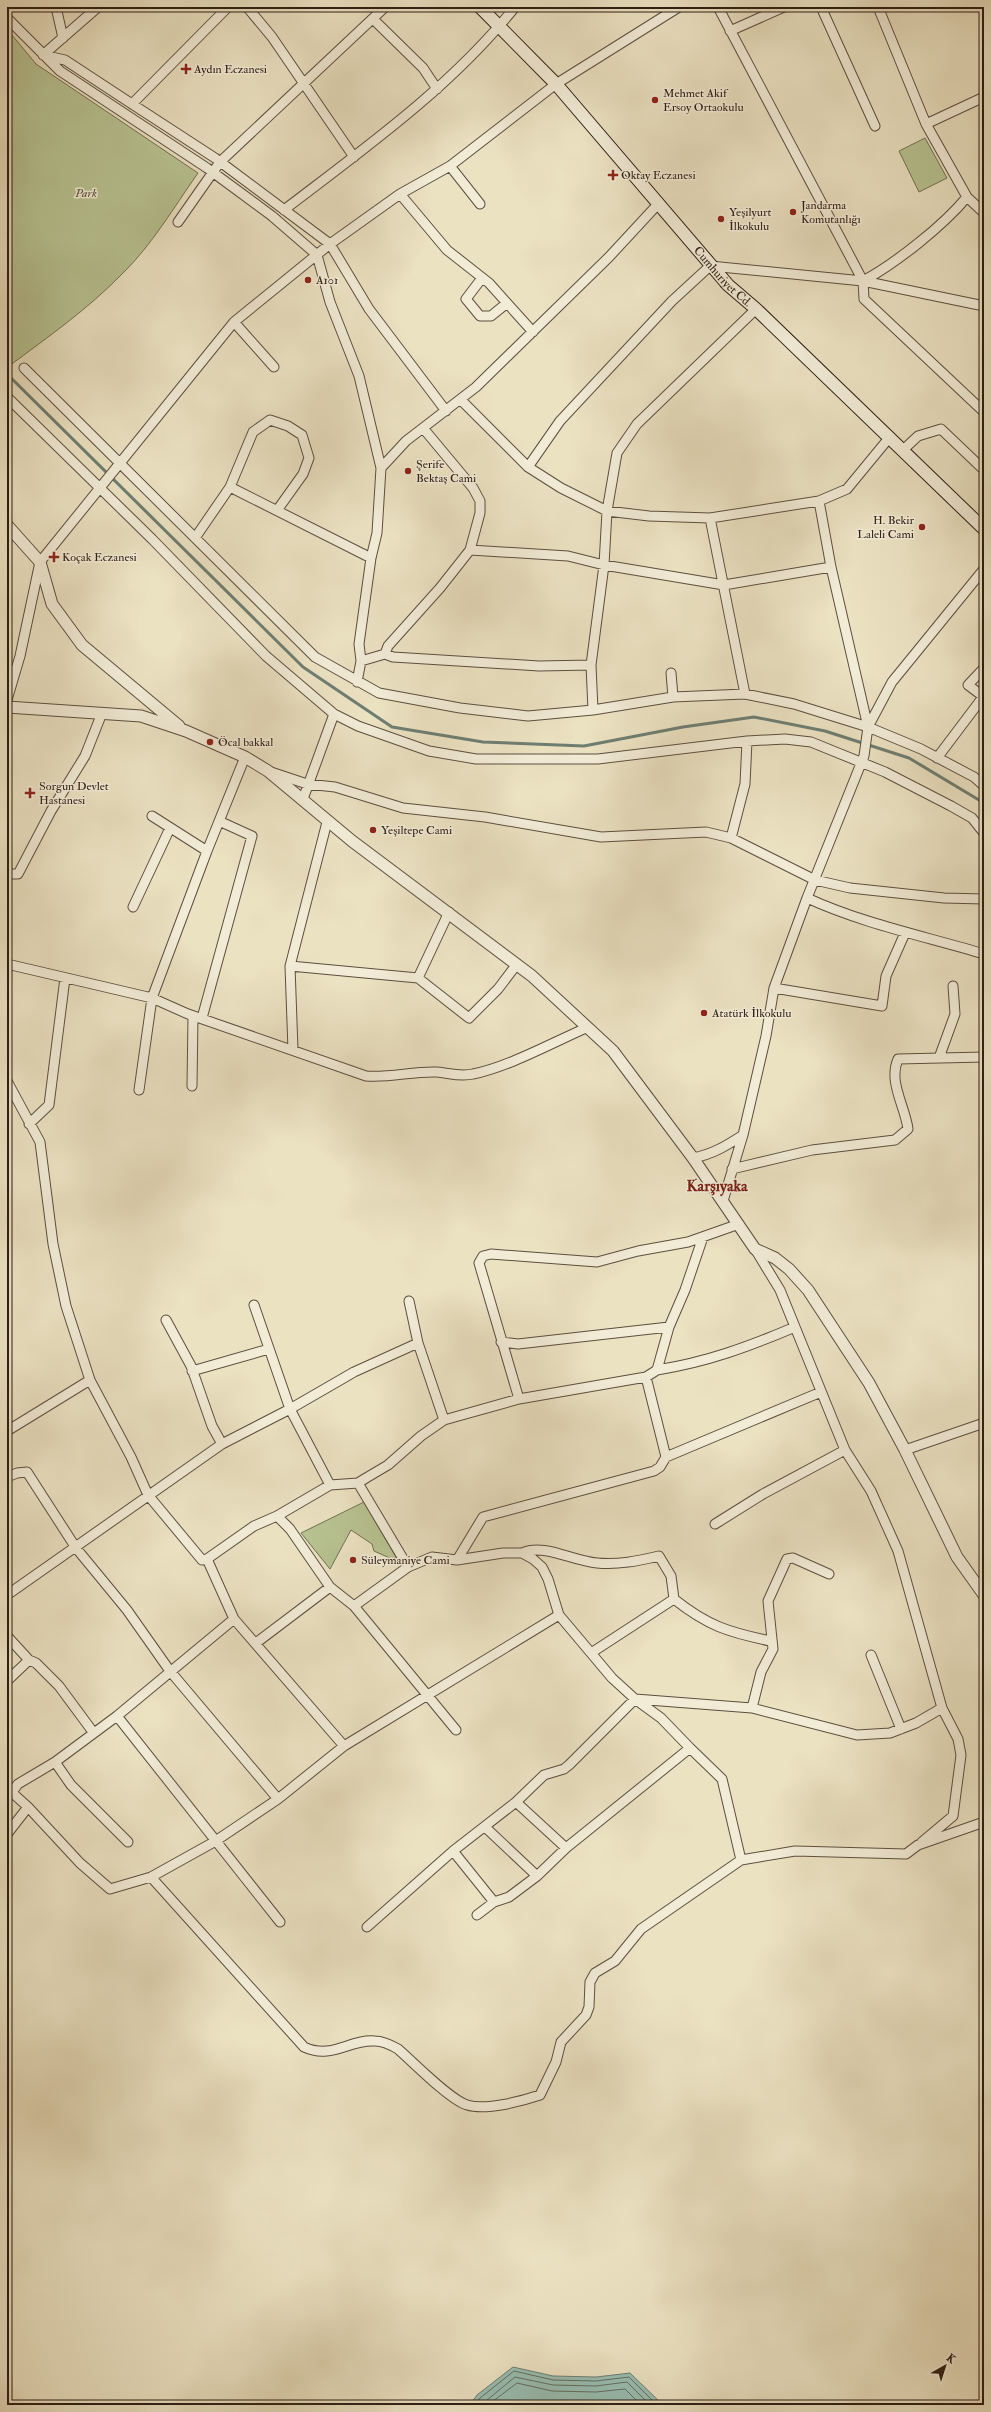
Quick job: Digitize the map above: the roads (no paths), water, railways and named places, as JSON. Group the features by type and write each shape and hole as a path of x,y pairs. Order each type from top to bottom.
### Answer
{"main road":[{"name":"Cumhuriyet Cd.","path":"480,7 556,84 659,203 710,266 728,285 756,309 984,529"}],"street":[{"path":"56,7 63,38"},
{"path":"43,55 98,7"},
{"path":"132,104 228,7"},
{"path":"247,7 272,37 354,157"},
{"path":"178,222 220,162 298,90 303,82 385,7"},
{"path":"284,210 354,157 437,89 500,26 515,7"},
{"path":"7,700 20,656 40,562 119,462 234,322 330,244 400,194 450,166 556,84 679,7"},
{"path":"718,7 863,281 864,299 984,412"},
{"path":"730,31 784,7"},
{"path":"821,7 875,126"},
{"path":"878,7 926,124 967,197 984,213"},
{"path":"7,18 60,71 213,172 272,216 317,255 330,302 359,376 381,468 378,483 377,533 371,558 359,644 361,661 357,682"},
{"path":"373,19 423,68 437,89"},
{"path":"43,55 65,60 132,104 220,162 330,244 369,310 446,411"},
{"path":"926,124 984,97"},
{"path":"450,166 480,204"},
{"path":"400,194 447,250 482,278 533,332"},
{"path":"863,281 882,271 922,239 967,197"},
{"path":"381,468 406,441 461,400 533,332 609,257 659,203"},
{"path":"528,467 560,421 672,301 710,266 863,281 984,306"},
{"path":"482,278 466,299 480,316 491,316 507,303"},
{"path":"593,710 591,665 604,565 607,511 617,453 636,424 756,309"},
{"path":"234,322 274,367"},
{"path":"24,368 316,657 357,682 379,693 404,699 528,716 593,710 673,697 745,694 794,704 868,727 937,758 974,777 984,786"},
{"path":"7,397 98,488 152,539 266,656 334,714 382,735 429,752 476,759 598,759 747,741 785,739 811,742 863,758 966,815 984,833"},
{"path":"461,400 528,467 562,488 607,511 648,516 710,518 819,500 847,489 889,438"},
{"path":"195,538 230,487 253,432 270,420 288,426 302,434 309,458 303,474 278,509"},
{"path":"384,654 388,646 440,588 470,550 480,513 480,501 473,488 423,428"},
{"path":"902,450 918,436 941,429 984,470"},
{"path":"230,487 278,509 291,519 371,558"},
{"path":"819,500 831,567 868,727"},
{"path":"710,518 745,694"},
{"path":"7,525 40,562 52,604 82,645 186,731"},
{"path":"470,550 568,556 604,565 724,585 831,567"},
{"path":"723,1201 743,1135 774,988 807,898 863,758 868,727 892,682 984,569"},
{"path":"361,661 384,654 393,657 532,666 591,665"},
{"path":"937,758 984,697 968,685 984,668"},
{"path":"671,673 673,697"},
{"path":"7,707 141,716 186,731 246,757 268,771 303,799 327,822 449,912 532,976 586,1028 613,1051 693,1158 739,1224 780,1290 820,1392 845,1450 871,1491 898,1551 942,1708 958,1739 961,1755 953,1816 906,1854 795,1851 741,1860 641,1929 615,1961 595,1973 590,1982 590,2007 586,2015 561,2042 556,2062 540,2095 513,2103 470,2106 453,2096 398,2049 389,2044 373,2040 339,2050 320,2052 304,2047 151,1877"},
{"path":"7,874 18,874 51,811 85,756 102,714"},
{"path":"303,799 307,784 334,714"},
{"path":"731,838 745,784 747,741"},
{"path":"139,1090 152,998 219,821 246,757"},
{"path":"268,771 307,784 335,787 403,808 485,817 601,837 706,832 731,838 815,880 850,888 944,898 984,899"},
{"path":"152,816 207,852"},
{"path":"192,1086 198,1017 252,836 219,821"},
{"path":"293,1050 290,966 327,822"},
{"path":"133,907 170,828"},
{"path":"807,898 835,910 905,933 984,954"},
{"path":"418,978 449,912"},
{"path":"774,988 882,1006 886,976 905,933"},
{"path":"7,964 152,998 198,1017 366,1076 384,1078 437,1072 450,1075 472,1075 491,1069 586,1028"},
{"path":"290,966 418,978 469,1018 498,989 517,964"},
{"path":"30,1124 49,1105 65,978"},
{"path":"939,1058 955,1014 954,986"},
{"path":"732,1169 812,1150 895,1140 908,1129 903,1105 894,1078 898,1059 984,1057"},
{"path":"7,1081 40,1142 53,1244 66,1306 90,1380 131,1457 148,1495 202,1560 207,1559 254,1526 277,1516 330,1485 358,1483 388,1465 421,1436 444,1420 519,1399 646,1377 657,1370 692,1365 734,1353 795,1328"},
{"path":"7,1103 18,1103"},
{"path":"693,1158 709,1154 743,1135"},
{"path":"519,1399 479,1263 483,1256 491,1254 597,1262 703,1237 739,1224"},
{"path":"657,1370 669,1327 685,1290 703,1237"},
{"path":"755,1249 775,1258 789,1269 808,1290 869,1383 905,1450 957,1557 984,1595"},
{"path":"409,1301 418,1343 444,1420"},
{"path":"254,1305 290,1409 330,1485"},
{"path":"166,1320 192,1371 212,1426 222,1444"},
{"path":"501,1342 518,1344 669,1327"},
{"path":"7,1595 222,1444 290,1409 354,1372 418,1343"},
{"path":"192,1371 269,1349"},
{"path":"646,1377 666,1457"},
{"path":"7,1431 90,1380"},
{"path":"457,1560 483,1517 654,1471 660,1467 666,1457 820,1392"},
{"path":"905,1450 984,1423"},
{"path":"715,1524 763,1494 845,1450"},
{"path":"7,1477 17,1473 27,1472 76,1548 127,1610 170,1671 278,1799"},
{"path":"358,1483 408,1567"},
{"path":"277,1516 290,1529 330,1587 354,1606 456,1730"},
{"path":"522,1553 532,1549 544,1550 567,1558 602,1563 625,1564 659,1556 671,1576 674,1598 691,1612 719,1628 770,1641"},
{"path":"354,1606 408,1567 432,1557 457,1560 503,1552 522,1553 533,1558 542,1567 548,1579 559,1615 612,1678 635,1699 662,1718 722,1779 741,1860"},
{"path":"752,1708 761,1672 773,1649 770,1641 768,1601 787,1559 793,1558 829,1574"},
{"path":"207,1559 234,1620 256,1643 344,1746"},
{"path":"256,1643 330,1587"},
{"path":"591,1653 674,1598"},
{"path":"234,1620 117,1716 93,1732 55,1762 9,1790 28,1807 80,1863 110,1889 151,1877 214,1842 278,1799 344,1746 559,1615"},
{"path":"7,1636 28,1660 36,1663 59,1686 93,1732"},
{"path":"871,1655 901,1729"},
{"path":"7,1681 28,1660"},
{"path":"367,1927 452,1851 516,1802 544,1775 564,1769 569,1765 635,1699 752,1708 857,1735 890,1733 916,1724 942,1708"},
{"path":"117,1716 214,1842 280,1922"},
{"path":"477,1916 494,1902 509,1897 537,1876 566,1848 690,1748"},
{"path":"55,1762 71,1785 128,1842"},
{"path":"516,1802 566,1848"},
{"path":"7,1834 28,1807"},
{"path":"918,1845 984,1822"},
{"path":"485,1827 537,1876"},
{"path":"452,1851 494,1902"}],"water":[{"path":"513,2367 553,2376 596,2377 630,2373 663,2405 470,2405 477,2395"}],"waterway":[{"path":"7,374 303,667 392,727 483,742 584,746 683,727 754,717 825,731 909,758 984,803"}],"place":[{"name":"Aydın Eczanesi","path":"186,69"},
{"name":"Mehmet Akif Ersoy Ortaokulu","path":"655,100"},
{"name":"Oktay Eczanesi","path":"613,175"},
{"name":"Jandarma Komutanlığı","path":"793,212"},
{"name":"Yeşilyurt İlkokulu","path":"721,219"},
{"name":"A101","path":"308,280"},
{"name":"Şerife Bektaş Cami","path":"408,471"},
{"name":"H. Bekir Laleli Cami","path":"922,527"},
{"name":"Koçak Eczanesi","path":"54,557"},
{"name":"Öcal bakkal","path":"210,742"},
{"name":"Sorgun Devlet Hastanesi","path":"30,793"},
{"name":"Yeşiltepe Cami","path":"373,830"},
{"name":"Atatürk İlkokulu","path":"704,1013"},
{"name":"Süleymaniye Cami","path":"353,1560"}],"district":[{"name":"Karşıyaka","path":"717,1186"}],"park label":[{"name":"Park","path":"86,193"}]}
